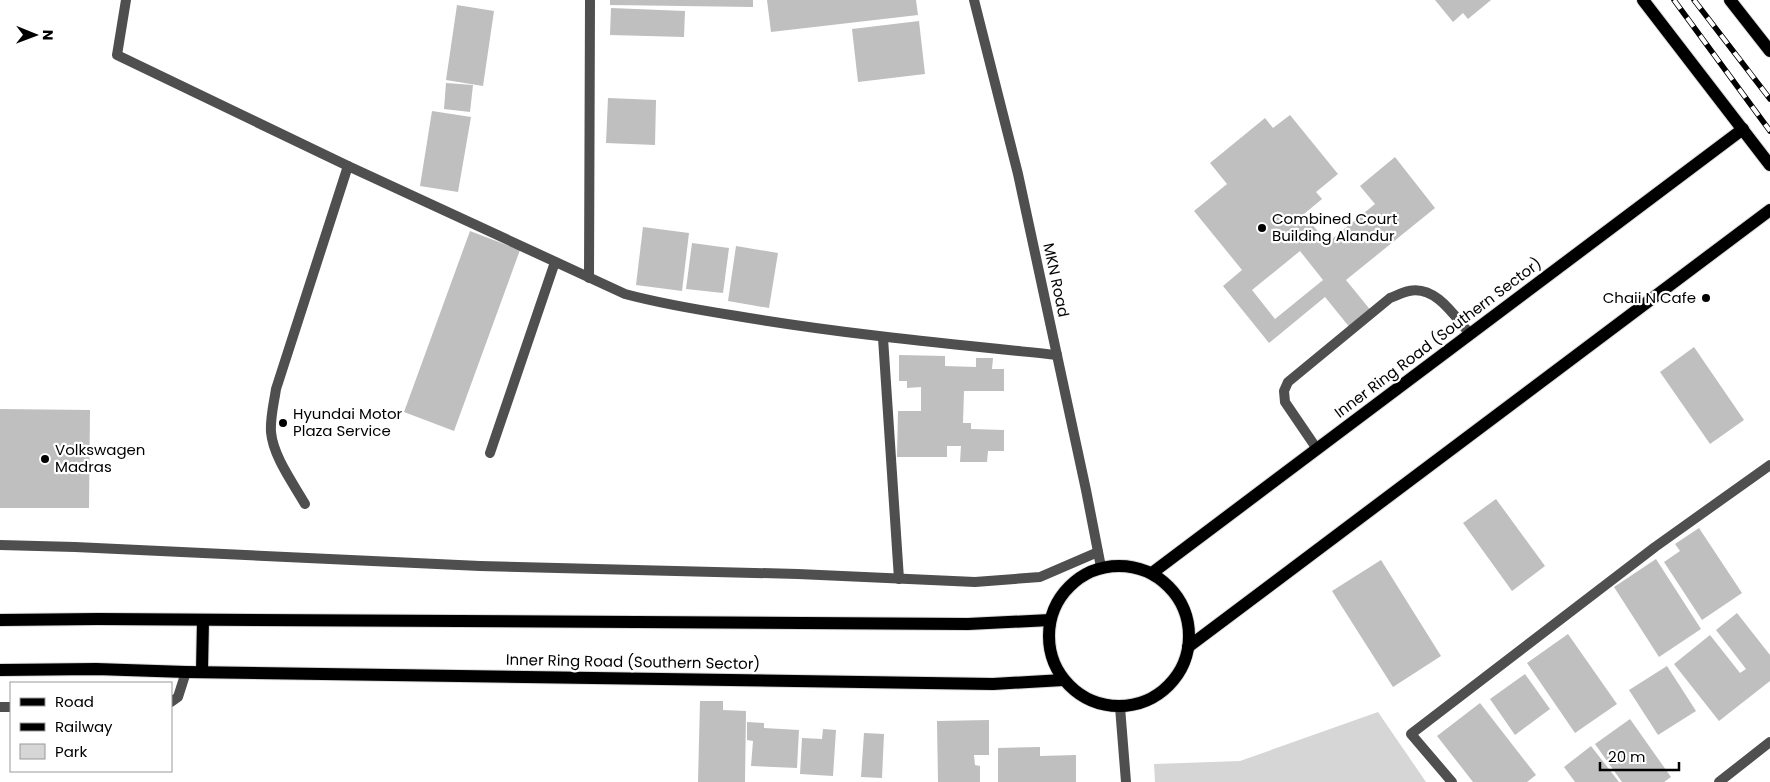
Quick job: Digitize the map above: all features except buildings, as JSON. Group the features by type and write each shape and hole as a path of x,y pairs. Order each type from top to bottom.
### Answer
{"main road":[{"path":"1643,0 1770,165"},
{"path":"1730,0 1767,43"},
{"name":"Inner Ring Road (Southern Sector)","path":"1152,573 1743,129"},
{"path":"1188,648 1770,210"},
{"path":"1121,565 1152,573 1175,593 1187,619 1188,648 1178,675 1160,694 1142,703 1120,707 1087,700 1063,680 1050,651 1050,620 1062,594 1076,580 1101,567 1121,565"},
{"path":"0,620 968,624 1050,620"},
{"path":"202,671 203,620"},
{"name":"Inner Ring Road (Southern Sector)","path":"0,670 96,669 993,684 1063,680"}],"street":[{"path":"126,0 118,56 348,166 625,294 661,303 780,324 883,338 1057,355"},
{"path":"589,278 590,0"},
{"name":"MKN Road","path":"974,0 1018,174 1101,567"},
{"path":"304,504 279,459 271,434 272,415 276,389 348,166"},
{"path":"490,453 555,262"},
{"path":"1318,449 1285,402 1284,391 1288,382 1390,298 1410,290 1425,292 1437,297 1470,334"},
{"path":"883,338 899,580"},
{"path":"1452,782 1411,734 1655,547 1770,465"},
{"path":"0,545 480,566 798,574 975,582 1040,577 1098,552"},
{"path":"172,701 178,697 186,672"},
{"path":"1120,707 1126,782"},
{"path":"1719,782 1770,742"}],"green space":[{"path":"1378,712 1426,782 1155,782 1154,764 1240,761"}],"railway":[{"path":"1674,0 1770,131"},
{"path":"1694,0 1770,99"}],"place":[{"name":"Combined Court Building Alandur","path":"1262,228"},
{"name":"Chaii N Cafe","path":"1706,298"},
{"name":"Hyundai Motor Plaza Service","path":"283,423"},
{"name":"Volkswagen Madras","path":"45,459"}]}
